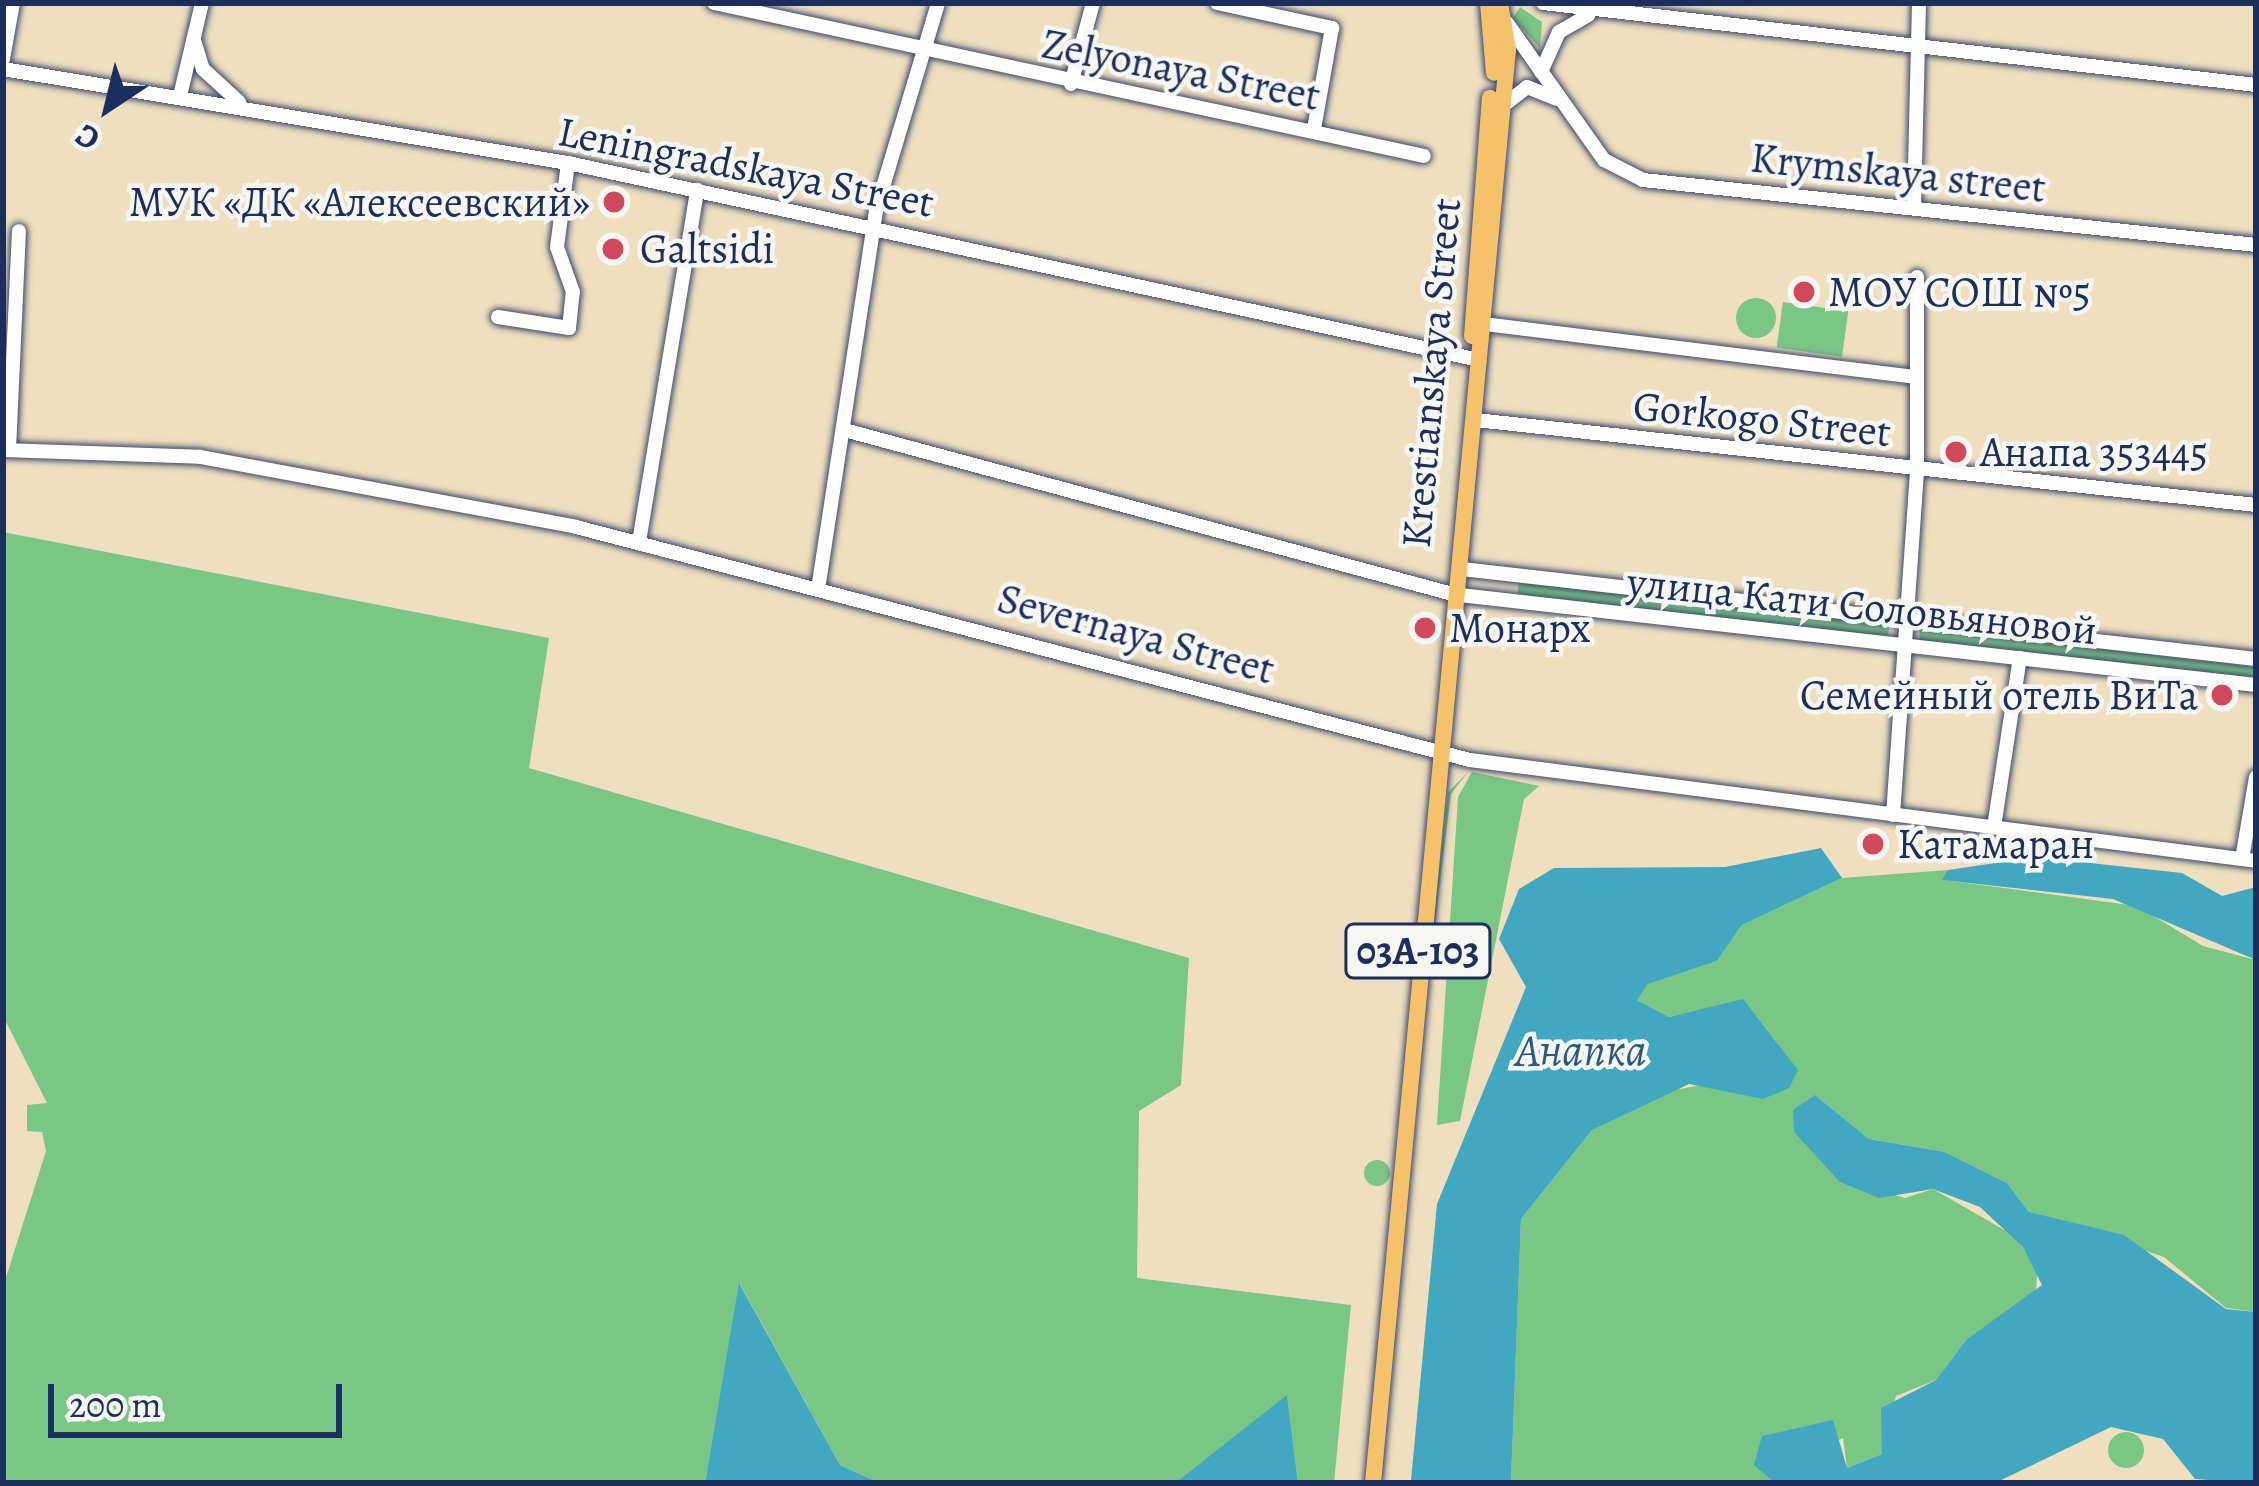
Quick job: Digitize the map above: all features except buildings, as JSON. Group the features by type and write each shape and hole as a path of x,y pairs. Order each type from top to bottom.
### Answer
{"main road":[{"name":"Krestianskaya Street","path":"1489,3 1507,23"},
{"name":"Krestianskaya Street","path":"1440,753 1496,54 1489,3"},
{"name":"Krestianskaya Street","path":"1454,594 1462,568 1484,324 1507,23 1500,3"},
{"name":"03А-103","path":"1368,1483 1440,753"}],"street":[{"path":"3,59 13,3"},
{"path":"180,96 202,3"},
{"name":"Zelyonaya Street","path":"714,3 1071,84 1314,129 1424,156"},
{"path":"819,583 848,431 876,226 938,3"},
{"path":"1071,84 1093,3"},
{"path":"1217,3 1332,28 1314,129"},
{"path":"1543,3 1594,14 2256,85"},
{"path":"1914,207 1919,3"},
{"path":"1541,72 1559,32 1594,14"},
{"name":"Krymskaya street","path":"1507,23 1604,160 1643,180 2256,245"},
{"path":"193,33 209,77 243,105"},
{"name":"Leningradskaya Street","path":"3,69 243,105 568,164 876,226 1470,358"},
{"path":"199,98 209,77"},
{"path":"1499,115 1528,87 1564,106"},
{"path":"498,317 569,328 573,292 556,247 568,164"},
{"path":"639,542 697,190"},
{"path":"6,450 10,261 19,231"},
{"path":"1893,815 1917,470 1917,277"},
{"path":"1484,324 1916,377"},
{"name":"Gorkogo Street","path":"1476,420 2256,505"},
{"name":"улица Кати Соловьяновой","path":"848,431 1454,594 2256,685"},
{"name":"Severnaya Street","path":"6,450 200,457 639,542 819,583 1440,753 2249,860"},
{"name":"улица Кати Соловьяновой","path":"1462,568 2256,659"},
{"path":"1994,827 2020,658"},
{"path":"2249,860 2256,777"}],"green space":[{"path":"1520,7 1542,22 1540,48 1513,18"},
{"path":"1756,298 1770,304 1776,318 1770,332 1756,338 1742,332 1736,318 1742,304"},
{"path":"1783,302 1848,311 1842,357 1777,348"},
{"path":"3,532 549,638 529,768 1189,958 1181,1085 1139,1111 1137,1278 1351,1305 1334,1483 1298,1483 1287,1396 1175,1483 879,1483 840,1465 740,1284 705,1483 3,1483 3,1287 46,1151 42,1132 27,1131 27,1105 47,1103 3,1016"},
{"path":"1519,580 1890,619 1888,637 1517,598"},
{"path":"1920,628 2256,667 2256,680 1919,643"},
{"path":"1468,772 1451,794 1419,1054 1448,792"},
{"path":"1472,772 1539,786 1524,799 1460,1121 1437,1125 1458,797"},
{"path":"1948,870 1944,880 2137,906 2203,946 2256,960 2256,1312 2226,1308 2164,1257 2029,1212 2007,1183 1945,1152 1869,1139 1815,1095 1868,1187 1905,1198 1933,1189 2013,1235 2038,1267 2035,1299 1966,1340 1936,1380 1896,1396 1882,1454 1847,1468 1843,1438 1773,1474 1775,1483 1511,1483 1521,1219 1592,1130 1658,1093 1718,1082 1764,1099 1778,1044 1743,1000 1669,1017 1637,1000 1647,984 1717,961 1742,925 1842,878"},
{"path":"1377,1160 1387,1163 1387,1183 1377,1186 1367,1183 1364,1173 1367,1163"},
{"path":"2126,1432 2139,1437 2144,1450 2139,1463 2126,1468 2113,1463 2108,1450 2113,1437"}],"water":[{"name":"Анапка","path":"1821,848 1842,878 1742,925 1717,961 1648,984 1637,1000 1669,1017 1743,999 1798,1070 1789,1088 1763,1099 1689,1084 1592,1130 1521,1219 1511,1483 1411,1480 1437,1204 1526,987 1499,939 1519,889 1554,868 1725,867"},
{"path":"2035,857 2182,873 2222,896 2256,887 2256,960 2113,899 1942,880 1948,870"},
{"path":"1815,1095 1869,1139 1945,1152 2007,1183 2029,1212 2124,1235 2226,1309 2256,1312 2256,1483 2195,1479 2163,1439 2111,1427 1995,1483 1775,1483 1754,1465 1762,1436 1833,1420 1847,1468 1882,1454 1881,1408 1936,1380 1966,1340 2042,1285 2023,1247 1980,1207 1933,1189 1879,1198 1840,1182 1794,1132 1793,1110"},
{"path":"739,1283 840,1465 879,1483 705,1483"},
{"path":"1287,1395 1298,1483 1175,1483"}],"place":[{"name":"МУК «ДК «Алексеевский»","path":"614,202"},
{"name":"Galtsidi","path":"613,249"},
{"name":"МОУ СОШ №5","path":"1804,292"},
{"name":"Анапа 353445","path":"1956,452"},
{"name":"Монарх","path":"1425,628"},
{"name":"Семейный отель ВиТа","path":"2222,695"},
{"name":"Катамаран","path":"1873,844"}]}
